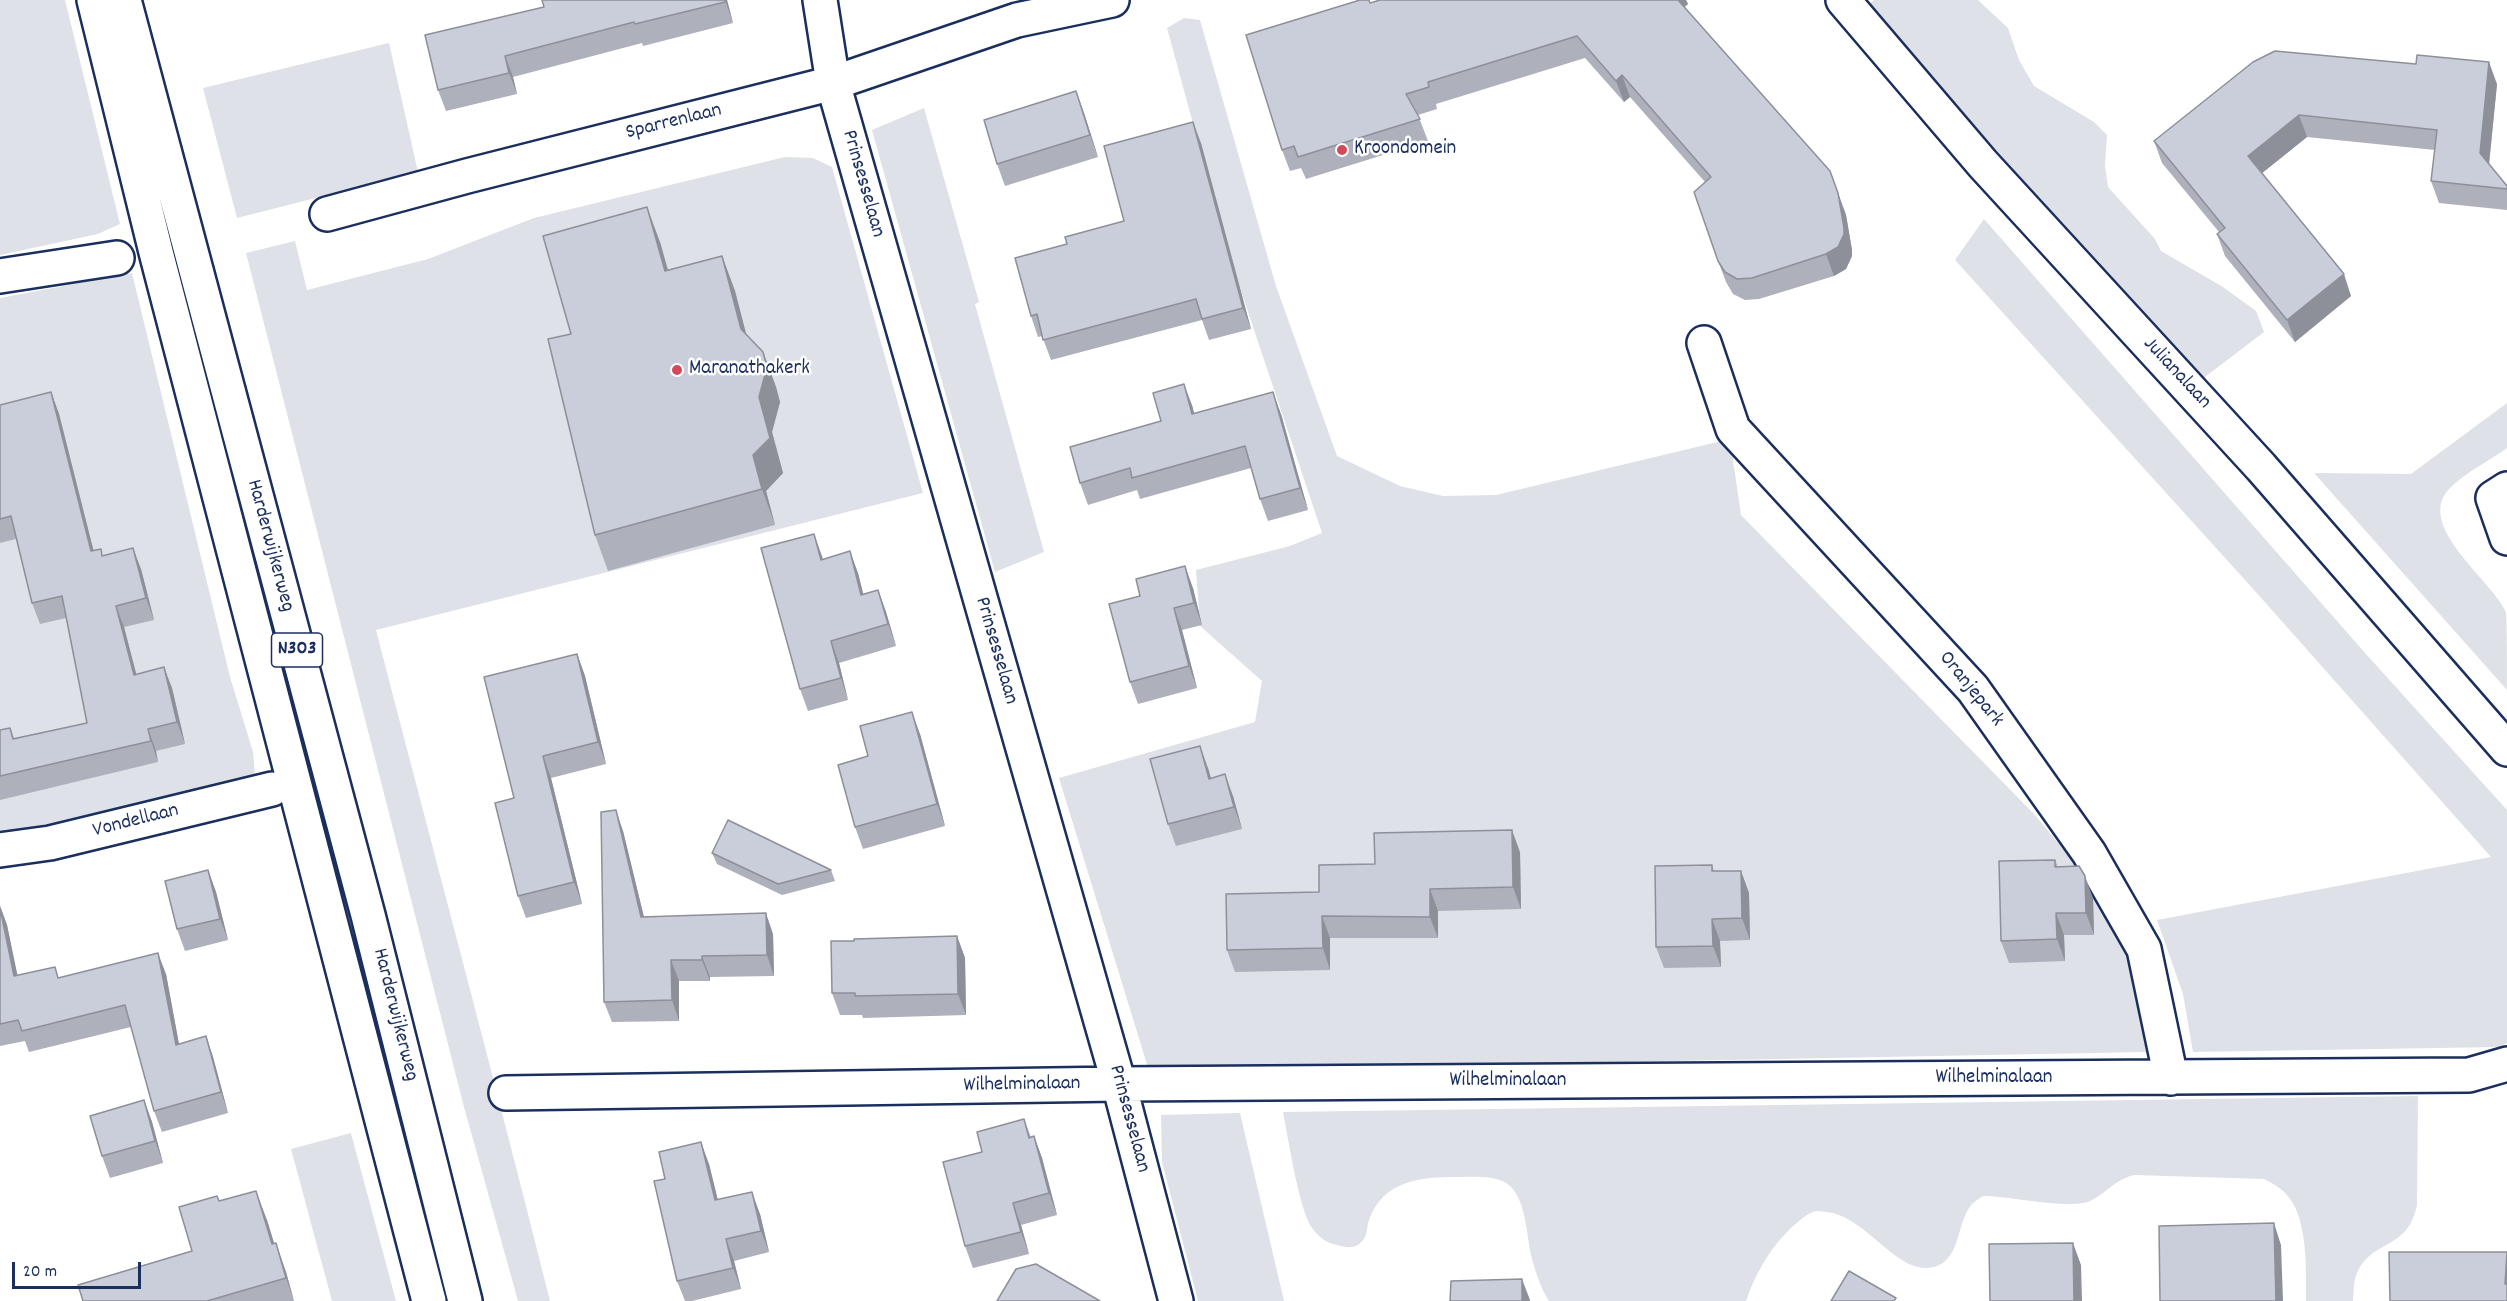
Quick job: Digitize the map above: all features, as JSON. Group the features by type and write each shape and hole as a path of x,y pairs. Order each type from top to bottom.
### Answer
{"street":[{"name":"Harderwijkerweg","path":"94,0 156,252 429,1301"},
{"name":"Harderwijkerweg","path":"124,0 368,915 465,1301"},
{"name":"Prinsesselaan","path":"820,0 833,83 1119,1084 1176,1301"},
{"name":"Sparrenlaan","path":"1017,20 1043,0"},
{"name":"Sparrenlaan","path":"327,214 478,173 833,83 1017,20 1112,0"},
{"name":"Julianalaan","path":"1843,0 1983,164 2261,467 2507,749"},
{"path":"0,276 117,258"},
{"name":"Oranjepark","path":"1704,343 1733,429 1973,689 2089,853 2145,949 2171,1078"},
{"path":"2507,489 2493,498 2507,538"},
{"name":"Vondellaan","path":"0,850 50,843 272,789"},
{"name":"Wilhelminalaan","path":"506,1093 1119,1084 2469,1075 2507,1064"}],"shaded area":[{"path":"0,0 65,0 120,224 98,234 0,255"},
{"path":"1874,0 1978,0 2008,28 2019,60 2034,86 2094,122 2107,135 2105,166 2108,187 2155,239 2161,251 2223,287 2256,311 2264,332 2201,380 1867,5"},
{"path":"1184,18 1200,20 1276,286 1337,456 1400,486 1443,496 1496,495 1730,439 1741,515 2034,814 2102,895 2124,933 2139,987 2146,1052 1149,1071 1059,778 1255,722 1262,681 1200,626 1196,570 1290,546 1322,533 1227,249 1167,28"},
{"path":"389,43 418,172 237,218 203,88"},
{"path":"924,108 979,302 975,304 1044,552 995,572 872,130"},
{"path":"785,157 813,158 832,167 923,493 376,630 550,1301 518,1301 464,1107 246,253 295,241 307,290 428,259 534,218"},
{"path":"1984,219 2366,654 2507,810 2507,1043 2499,1047 2193,1052 2183,994 2157,920 2491,857 2255,591 1955,260"},
{"path":"132,273 230,677 253,752 255,775 244,786 40,830 0,833 0,298"},
{"path":"2507,403 2507,448 2450,488 2441,503 2441,518 2459,552 2506,612 2507,690 2314,473 2411,474"},
{"path":"2418,1096 2417,1205 2413,1219 2399,1237 2366,1259 2357,1273 2353,1301 2306,1301 2305,1248 2300,1221 2290,1199 2271,1183 2264,1179 2134,1175 2121,1180 2090,1201 2081,1203 2054,1203 1983,1196 1972,1204 1967,1212 1947,1260 1928,1268 1916,1267 1903,1261 1853,1222 1840,1215 1816,1211 1798,1222 1776,1244 1759,1271 1746,1301 1549,1301 1534,1264 1522,1207 1513,1189 1501,1180 1443,1177 1405,1183 1384,1196 1375,1207 1362,1242 1354,1247 1345,1247 1323,1239 1307,1219 1294,1173 1283,1112"},
{"path":"1240,1113 1284,1301 1198,1301 1162,1162 1161,1115"},
{"path":"351,1133 396,1301 332,1301 291,1149"}],"building":[{"path":"542,0 725,0 725,2 635,24 634,22 505,56 509,73 438,90 425,35 544,7"},
{"name":"Kroondomein","path":"1360,0 1369,0 1370,3 1380,0 1678,0 1830,171 1838,193 1844,228 1844,234 1838,247 1826,254 1752,278 1737,279 1725,272 1718,261 1694,192 1711,177 1622,75 1616,81 1577,36 1428,82 1429,87 1406,94 1420,119 1298,157 1294,146 1282,150 1246,35"},
{"path":"2275,51 2416,64 2417,55 2489,62 2480,153 2507,186 2507,189 2431,181 2437,130 2299,115 2248,156 2344,274 2287,320 2217,234 2225,228 2154,141 2253,62"},
{"path":"1076,91 1090,135 997,164 984,120"},
{"path":"1193,122 1243,308 1202,319 1196,299 1043,340 1037,314 1031,316 1015,258 1067,244 1065,237 1124,221 1104,146"},
{"name":"Maranathakerk","path":"647,207 665,271 722,256 741,329 763,352 767,367 759,397 770,438 753,455 762,489 595,535 548,339 571,334 543,236"},
{"path":"1184,384 1192,414 1273,392 1300,488 1260,499 1245,446 1132,478 1130,468 1080,483 1070,447 1161,421 1153,393"},
{"path":"51,392 91,551 101,549 102,556 133,548 146,598 116,606 134,675 164,667 177,722 148,729 151,741 0,776 0,730 10,728 13,739 87,723 62,596 32,603 11,516 0,519 0,405"},
{"path":"814,534 821,560 850,551 861,595 878,590 888,624 831,641 841,678 800,689 761,548"},
{"path":"1185,566 1194,603 1174,608 1189,666 1130,682 1109,604 1140,596 1136,579"},
{"path":"577,654 598,742 543,756 574,882 518,896 495,803 514,798 484,677"},
{"path":"912,712 937,804 855,827 838,765 868,756 860,726"},
{"path":"1200,746 1209,779 1225,774 1234,807 1168,824 1150,759"},
{"path":"616,810 641,917 766,913 767,955 702,956 702,960 671,960 672,1000 604,1002 601,812"},
{"path":"728,820 831,870 778,884 712,853"},
{"path":"1512,830 1513,887 1430,889 1430,917 1322,916 1323,948 1227,950 1226,894 1319,892 1319,865 1375,864 1374,833"},
{"path":"2055,860 2055,867 2079,866 2085,876 2086,913 2056,913 2057,939 2001,941 1999,861"},
{"path":"1712,865 1712,871 1741,871 1742,918 1712,919 1713,946 1656,947 1655,866"},
{"path":"208,870 220,919 177,929 165,881"},
{"path":"0,908 14,976 55,967 58,978 158,953 176,1045 206,1036 221,1092 154,1111 125,1005 22,1031 18,1020 0,1024"},
{"path":"957,936 958,994 855,996 855,993 832,993 831,941"},
{"path":"144,1100 155,1141 102,1156 90,1116"},
{"path":"1024,1119 1029,1138 1034,1136 1049,1193 1013,1203 1021,1232 965,1246 943,1162 982,1152 977,1132"},
{"path":"701,1142 715,1200 752,1192 761,1231 726,1239 733,1268 677,1281 654,1181 665,1179 659,1152"},
{"path":"256,1191 272,1244 276,1243 286,1278 207,1301 83,1301 78,1285 192,1251 179,1207 217,1196 219,1201"},
{"path":"2274,1223 2276,1301 2160,1301 2159,1226"},
{"path":"2073,1243 2074,1301 1990,1301 1989,1244"},
{"path":"2389,1252 2507,1252 2505,1284 2507,1284 2507,1301 2390,1301"},
{"path":"1036,1264 1100,1301 997,1301 1016,1269"},
{"path":"1849,1271 1896,1298 1894,1301 1831,1301"},
{"path":"1522,1279 1522,1301 1450,1301 1451,1281"}],"place":[{"name":"Kroondomein","path":"1342,150"},
{"name":"Maranathakerk","path":"677,370"}]}
